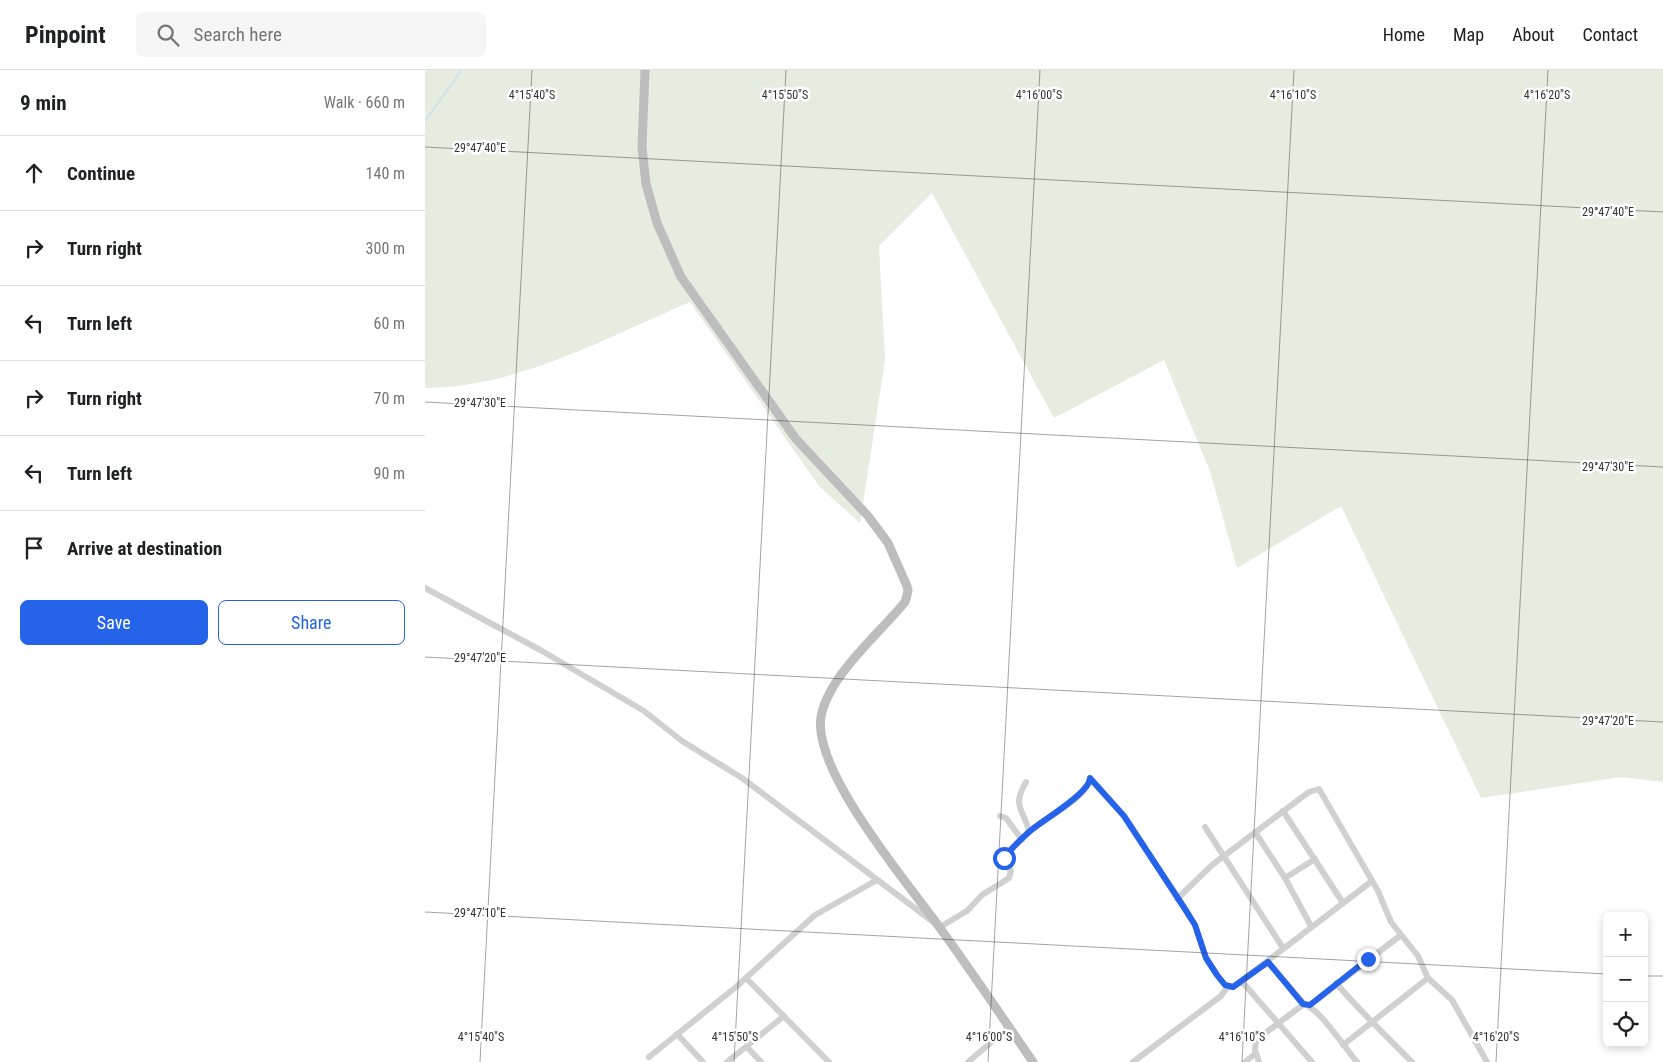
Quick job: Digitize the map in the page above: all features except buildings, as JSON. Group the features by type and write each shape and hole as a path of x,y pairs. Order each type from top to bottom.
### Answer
{"main road":[{"path":"645,70 642,147 644,176 657,223 677,268 689,289 796,439 868,516 888,543 904,577 908,591 905,602 842,676 825,704 820,733 833,770 867,827 940,927 1033,1062"}],"street":[{"path":"425,588 542,650 644,711 683,741 742,778 940,927 967,911 982,895 1010,876 1010,868 1004,858 1029,832 1069,803 1089,784 1090,778 1124,816 1195,925 1210,965 1222,982 1229,986 1233,987 1268,962 1311,926 1372,881"},
{"path":"1026,782 1019,794 1017,803 1029,832"},
{"path":"1177,899 1201,874 1224,856 1313,789 1319,789 1372,881 1391,922 1418,956 1428,978 1452,1000 1487,1062"},
{"path":"1283,811 1343,903"},
{"path":"1000,816 1006,818 1022,840"},
{"path":"1205,827 1283,948"},
{"path":"1255,832 1285,878 1311,926"},
{"path":"1285,878 1315,859"},
{"path":"649,1057 746,978 815,915 871,881 877,880"},
{"path":"1259,1062 1255,1054 1254,1045 1256,1040 1401,935"},
{"path":"1268,962 1340,1037 1343,1045 1357,1062"},
{"path":"746,978 829,1062"},
{"path":"1343,1045 1428,978"},
{"path":"1240,982 1245,985 1312,1062"},
{"path":"1337,983 1370,1022 1394,1042 1412,1062"},
{"path":"1133,1062 1221,996 1229,986"},
{"path":"727,1062 784,1016"},
{"path":"968,1062 1009,1027"},
{"path":"677,1034 703,1062"},
{"path":"747,1047 761,1062"},
{"path":"1245,1062 1255,1054"}],"shaded area":[{"path":"425,70 1663,70 1663,782 1621,777 1481,798 1341,506 1237,568 1210,471 1164,360 1054,418 932,193 879,246 885,360 860,523 819,486 690,302 594,345 528,370 460,385 425,388"}],"waterway":[{"path":"425,121 462,70"}],"route":[{"path":"1004,858 1029,832 1069,803 1091,782 1090,778 1131,826 1195,925 1201,938 1206,958 1225,985 1233,987 1268,962 1303,1004 1310,1005 1368,959"}]}
